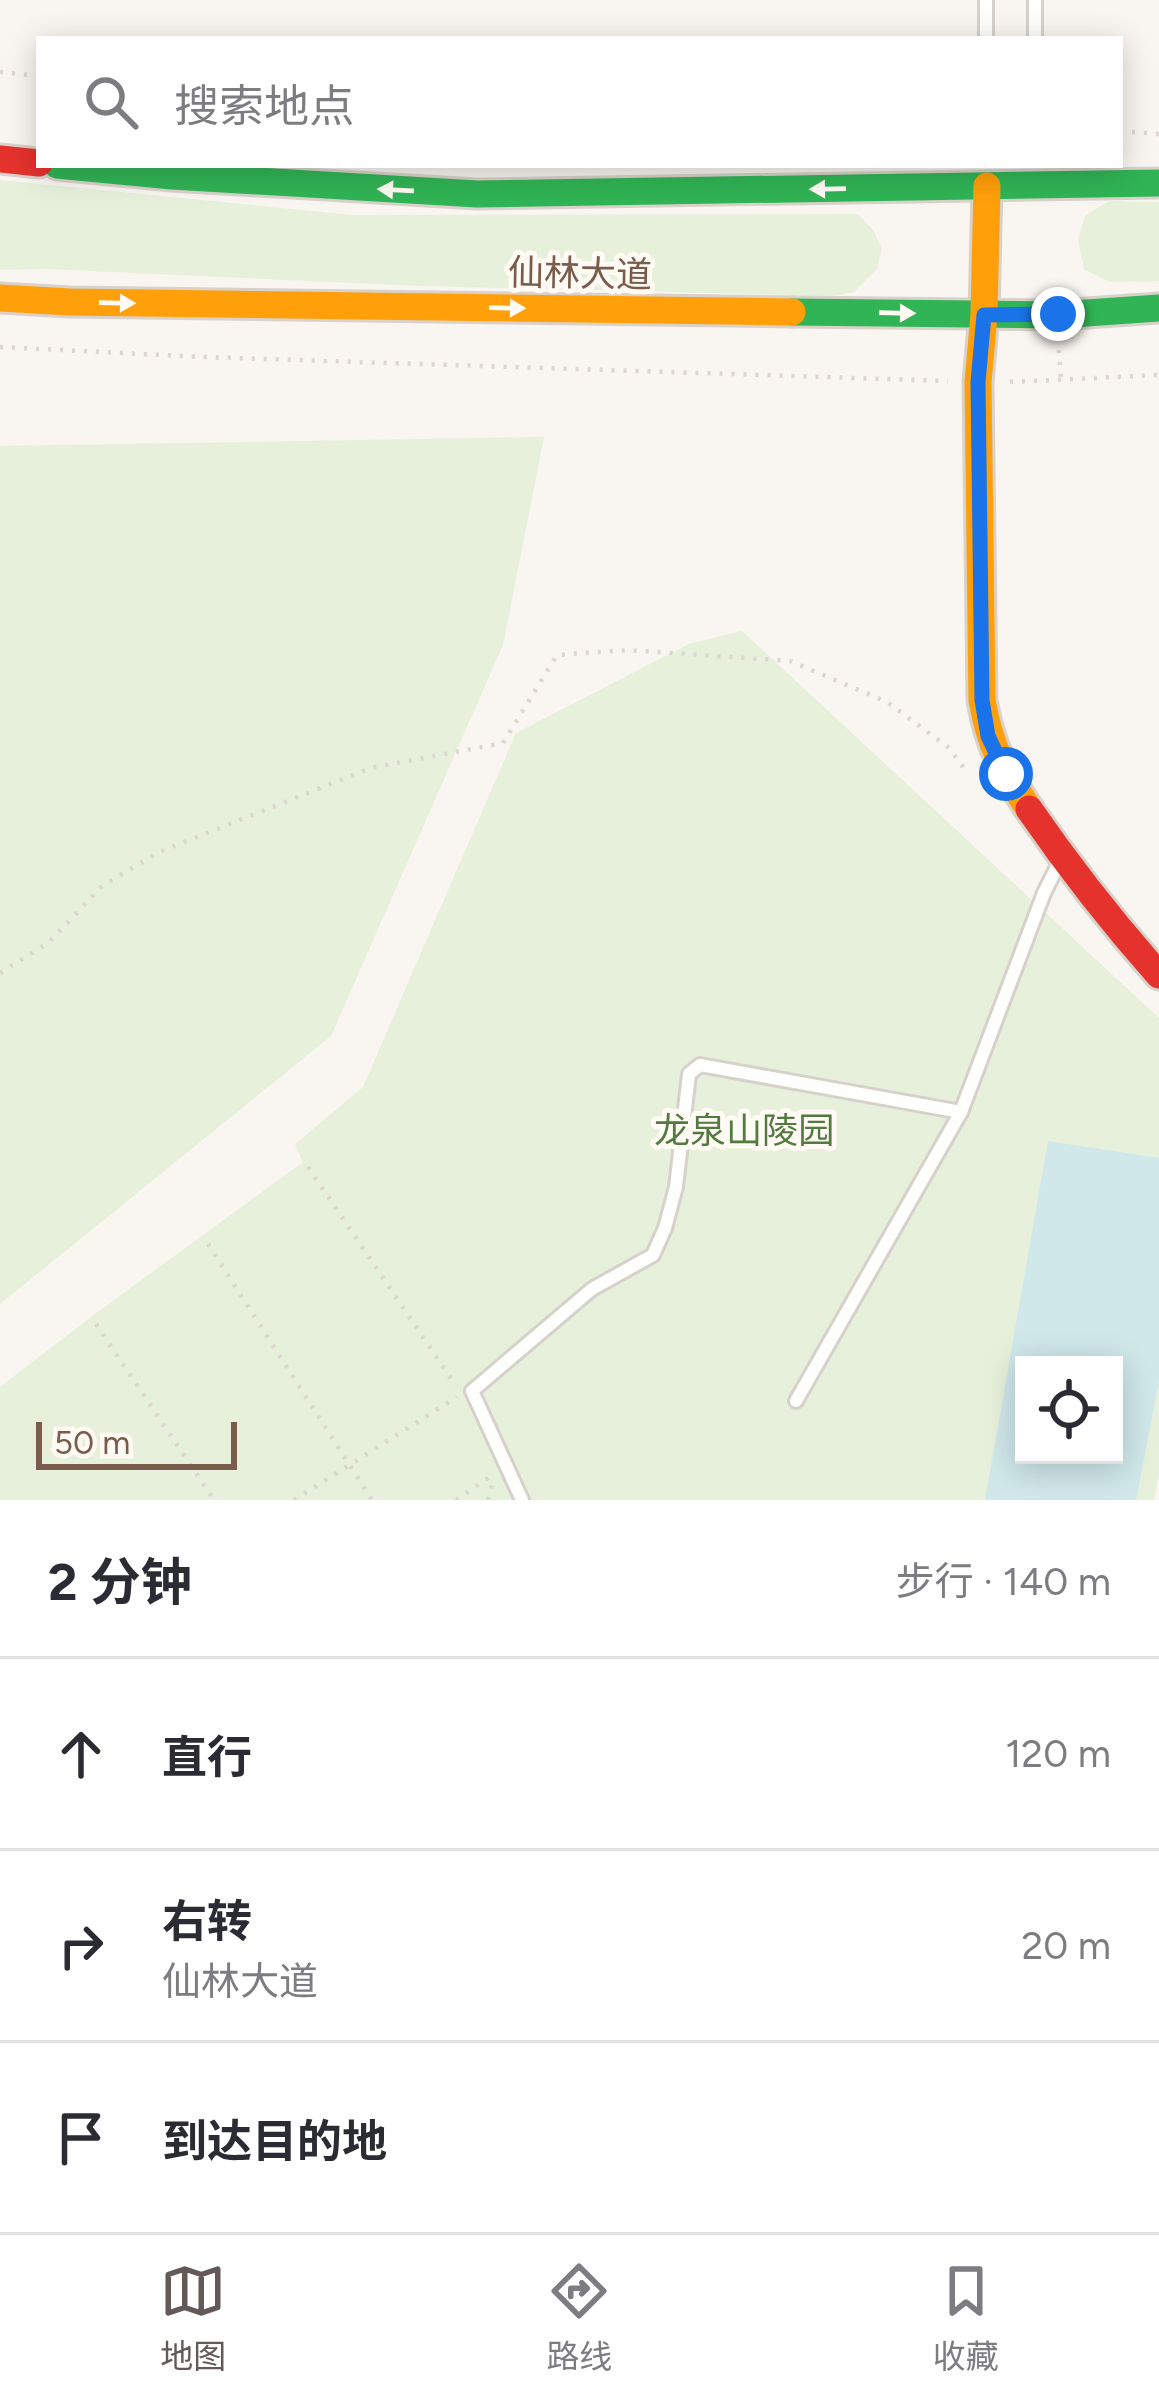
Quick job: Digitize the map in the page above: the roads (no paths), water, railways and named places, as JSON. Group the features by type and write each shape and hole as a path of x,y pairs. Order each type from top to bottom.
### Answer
{"main road":[{"path":"0,160 36,163"},
{"path":"88,168 477,194 1035,175 1159,183"},
{"path":"987,176 978,382 982,700 988,736 1006,774 1062,857 1159,975"},
{"name":"仙林大道","path":"0,298 984,315 1159,308"}],"lane":[{"path":"986,0 986,36"},
{"path":"1035,0 1035,36"},
{"path":"796,1401 961,1112 1062,857"},
{"path":"522,1500 472,1391 592,1288 653,1255 676,1187 689,1074 700,1065 961,1112"}],"water":[{"path":"1048,1141 1159,1158 1159,1381 1136,1500 985,1500"}],"park label":[{"name":"龙泉山陵园","path":"744,1130"}]}
